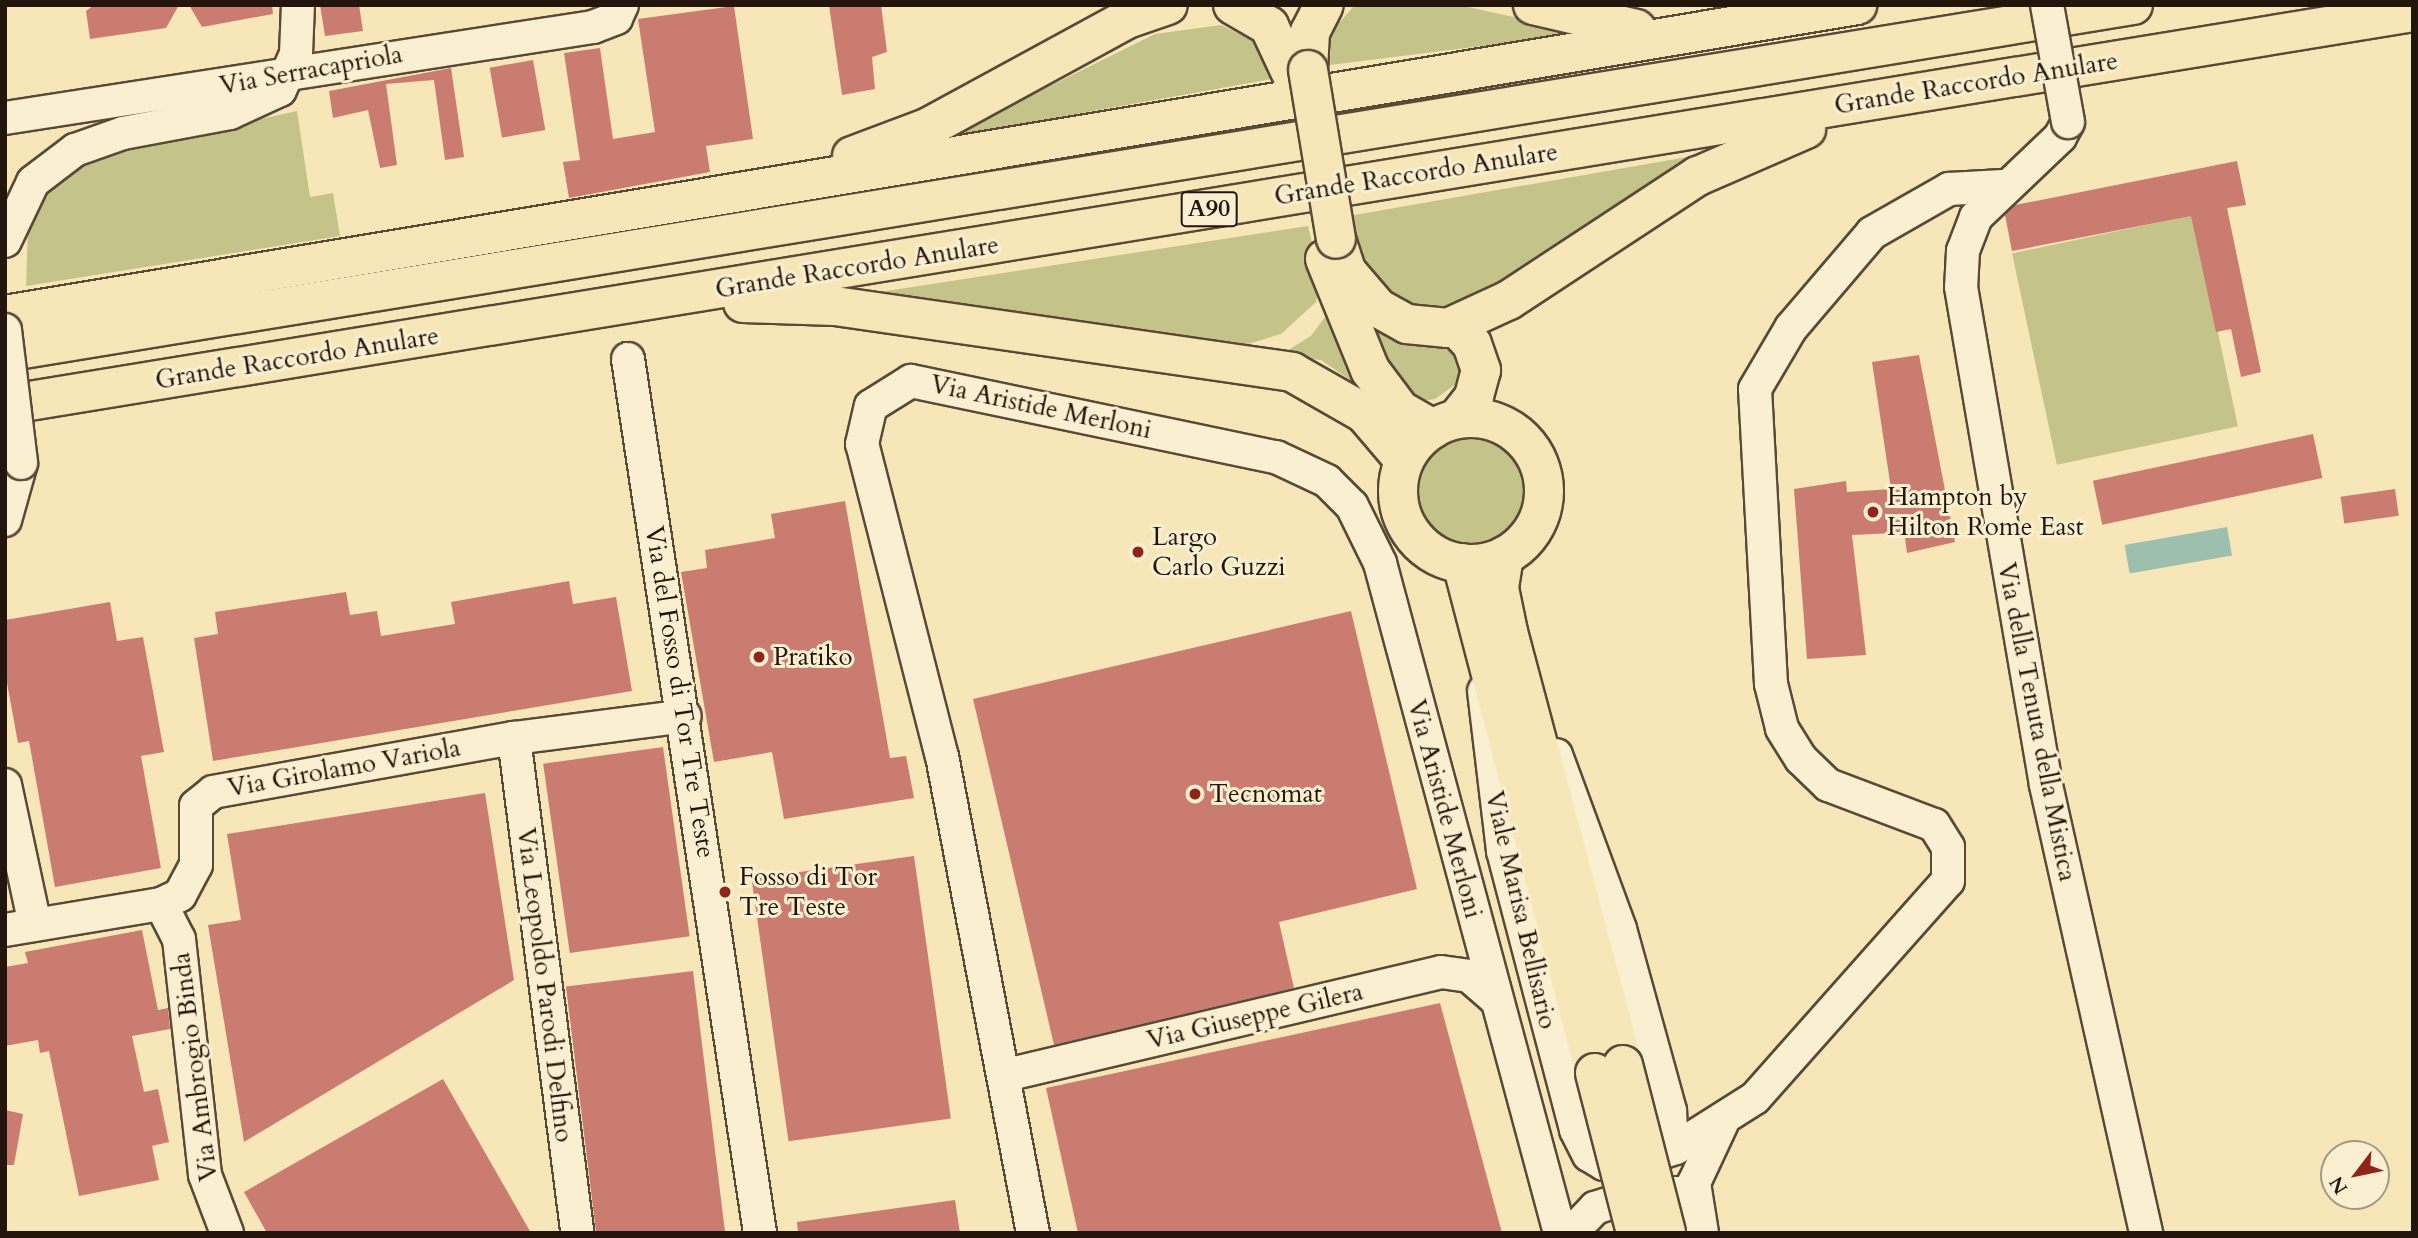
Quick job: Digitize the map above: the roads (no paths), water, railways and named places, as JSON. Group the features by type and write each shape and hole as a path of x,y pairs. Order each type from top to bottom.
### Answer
{"main road":[{"path":"687,202 769,171 859,155 904,138 1127,19 1168,5"},
{"path":"1233,5 1269,26 1300,72"},
{"path":"1324,5 1310,32 1300,72 1327,239 1370,370 1400,410 1445,424 1507,427 1528,445 1541,471 1544,499 1535,527 1504,556 1462,563 1429,551 1409,530 1398,497 1404,460 1445,424 1474,397 1481,370 1472,344 1456,327"},
{"path":"1533,5 1603,26 1698,28"},
{"path":"5,315 687,202 1698,28 1857,5"},
{"name":"Grande Raccordo Anulare","path":"5,352 2133,5"},
{"name":"Grande Raccordo Anulare","path":"5,405 2413,12"},
{"path":"1327,239 1347,272 1378,308 1422,327 1456,327 1509,300 1719,164 1770,140 1933,90"},
{"path":"647,300 835,306 1273,367 1342,396 1404,460"},
{"name":"Viale Marisa Bellisario","path":"1494,629 1504,556"},
{"name":"Viale Marisa Bellisario","path":"1462,563 1494,629 1609,1069 1636,1233"},
{"name":"Viale Marisa Bellisario","path":"1609,1069 1688,1225"}],"street":[{"path":"5,242 33,182 75,150 112,135 230,113 286,80 298,5"},
{"name":"Via della Tenuta della Mistica","path":"2048,5 2068,122 2060,137 2003,186 1976,217 1965,241 1965,329 2046,785 2146,1233"},
{"name":"Via Serracapriola","path":"5,118 133,103 286,80 593,27 619,12"},
{"path":"1533,1133 1561,1154 1599,1163 1654,1156 1724,1119 1772,1080 1943,888 1951,866 1934,825 1828,785 1801,759 1782,728 1772,684 1755,389 1791,328 1872,233 1949,189 2003,186"},
{"path":"5,330 22,463 5,520"},
{"name":"Via del Fosso di Tor Tre Teste","path":"628,359 685,716 760,1233"},
{"name":"Via Aristide Merloni","path":"1034,1233 1006,1075 942,757 862,444 871,406 911,381 1276,457 1344,497 1380,563 1560,1233"},
{"name":"Viale Marisa Bellisario","path":"1494,629 1609,896 1660,1072 1671,1125 1654,1156"},
{"name":"Viale Marisa Bellisario","path":"1494,629 1487,752 1503,851 1572,1119 1584,1147 1599,1163"},
{"name":"Via Girolamo Variola","path":"20,927 161,904 180,895 193,875 195,811 209,793 514,738 685,716"},
{"name":"Via Leopoldo Parodi Delfino","path":"514,738 577,1233"},
{"path":"5,785 20,927"},
{"name":"Via Ambrogio Binda","path":"161,904 179,939 205,1175 226,1233"},
{"name":"Via Giuseppe Gilera","path":"1006,1075 1441,972 1469,976 1497,1000"},
{"name":"Viale Marisa Bellisario","path":"1660,1072 1691,1107 1724,1119"},
{"path":"1688,1225 1697,1169 1724,1119"},
{"path":"1571,1233 1595,1208 1641,1193 1683,1195 1688,1225"}],"place":[{"name":"Hampton by Hilton Rome East","path":"1873,512"},
{"name":"Largo Carlo Guzzi","path":"1138,552"},
{"name":"Pratiko","path":"759,657"},
{"name":"Tecnomat","path":"1195,794"},
{"name":"Fosso di Tor Tre Teste","path":"725,892"}]}
